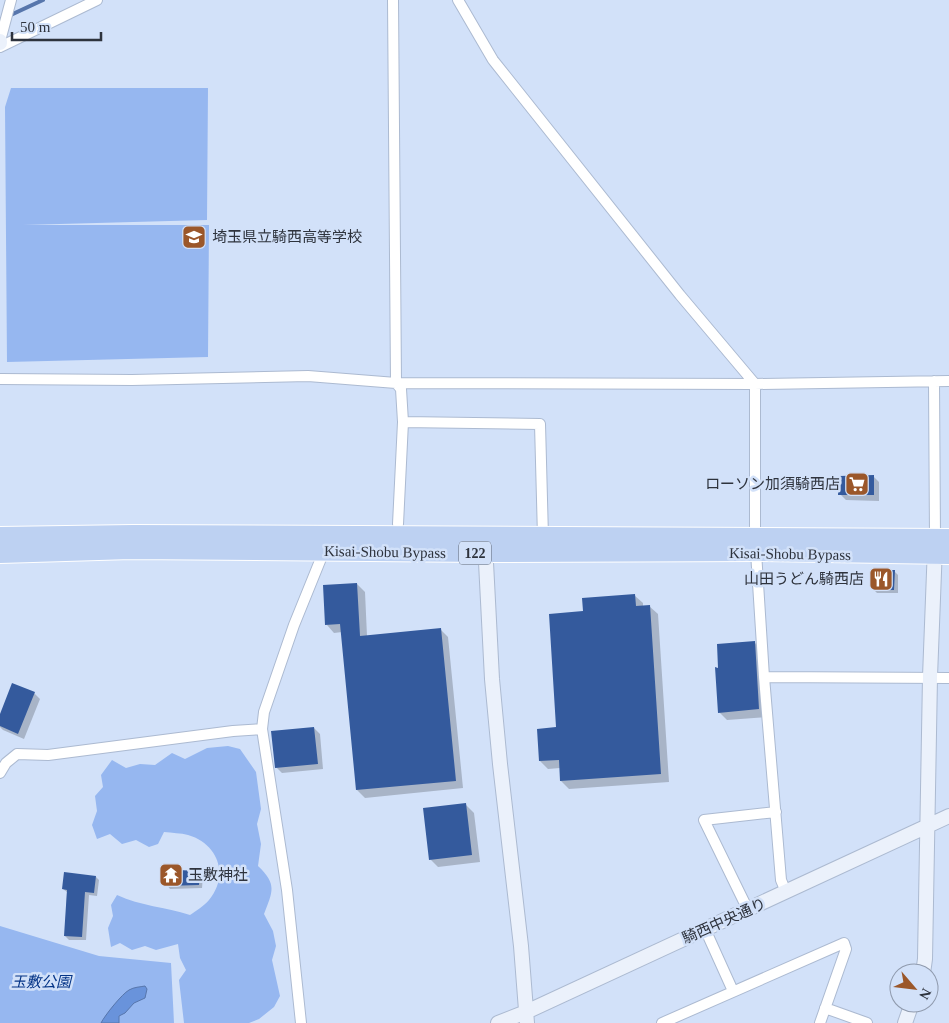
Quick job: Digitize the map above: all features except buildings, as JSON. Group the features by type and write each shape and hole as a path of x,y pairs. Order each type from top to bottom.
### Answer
{"highway":[{"name":"Kisai-Shobu Bypass","path":"0,536 143,534 484,545 542,537 756,544 942,556"},
{"name":"Kisai-Shobu Bypass","path":"0,554 131,550 324,551 484,545 756,544 942,538"}],"street":[{"path":"0,42 11,0"},
{"path":"0,47 97,0"},
{"path":"393,0 396,383 401,389 403,422 398,524"},
{"path":"458,0 493,60 680,295 755,384 756,544 764,677 781,880 786,892"},
{"path":"0,379 132,380 308,376 396,383 755,384 949,381"},
{"path":"924,963 930,677 942,556 934,381"},
{"path":"403,422 540,424 542,537"},
{"path":"484,545 498,745 521,946 527,1018"},
{"path":"301,1023 287,890 262,729 264,712 294,625 324,551"},
{"path":"764,677 949,678"},
{"path":"0,773 6,763 17,754 48,755 233,731 262,729"},
{"path":"748,910 704,820 776,812"},
{"name":"騎西中央通り","path":"498,1023 527,1018 705,929 949,816"},
{"path":"705,929 733,991"},
{"path":"662,1023 844,943 846,950 820,1023"},
{"path":"826,1008 867,1023"}],"green space":[{"path":"11,88 208,88 207,220 23,225 209,225 208,357 7,362 5,107"},
{"path":"228,746 240,749 256,772 261,809 257,824 261,844 258,866 268,878 272,888 264,914 273,931 276,946 272,960 280,996 274,1007 259,1019 249,1023 184,1023 179,980 186,970 180,958 178,944 156,950 145,946 132,950 120,943 111,947 108,928 113,916 111,905 117,895 135,902 190,915 207,902 215,891 219,881 218,862 214,853 199,839 185,834 164,832 158,844 149,847 136,840 122,844 110,834 97,839 92,825 97,811 95,796 103,787 101,775 112,760 126,768 140,764 155,765 172,753 185,759 207,748"},
{"name":"玉敷公園","path":"0,926 99,956 171,963 174,1023 0,1023"}],"shaded area":[{"path":"145,986 147,989 145,998 134,1003 125,1013 119,1016 119,1023 101,1023 126,992 133,988"}],"waterway":[{"path":"0,20 43,0"}],"place":[{"name":"埼玉県立騎西高等学校","path":"194,237"},
{"name":"ローソン加須騎西店","path":"857,484"},
{"name":"山田うどん騎西店","path":"881,579"},
{"name":"玉敷神社","path":"171,875"}]}
